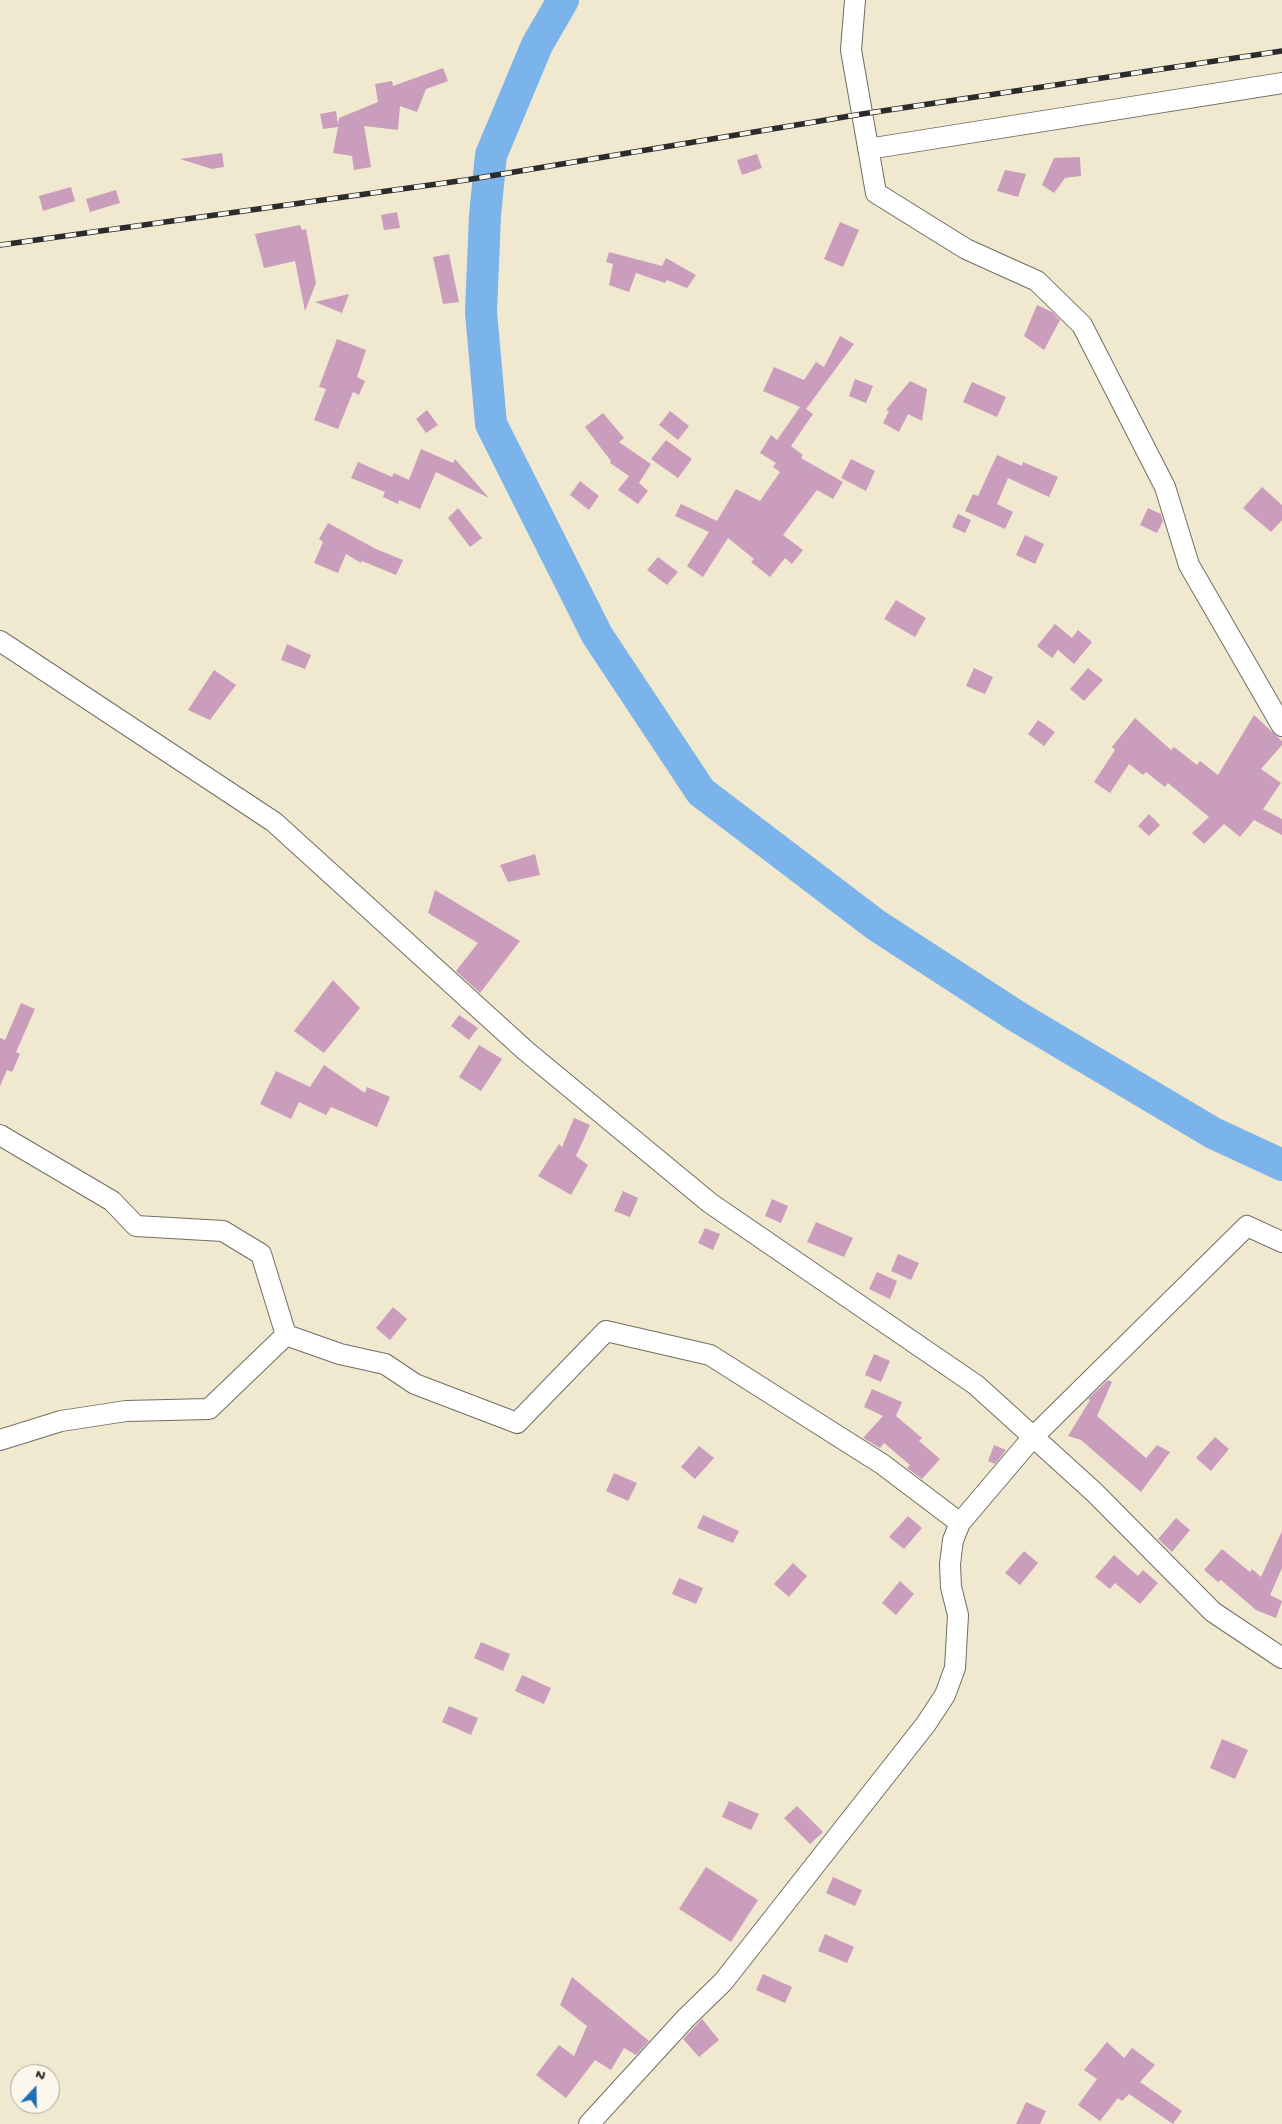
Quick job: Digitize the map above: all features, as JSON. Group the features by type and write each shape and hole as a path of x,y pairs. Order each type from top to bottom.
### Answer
{"street":[{"path":"855,0 851,50 876,193 966,249 1037,280 1082,325 1166,487 1189,565 1282,726"},
{"path":"868,149 1282,82"},
{"path":"0,641 274,822 526,1051 710,1203 976,1384 1094,1492 1213,1612 1282,1658"},
{"path":"0,1135 112,1201 136,1226 223,1232 261,1254 286,1335"},
{"path":"589,2124 685,2019 723,1982 915,1738 945,1695 955,1668 958,1615 951,1587 950,1564 953,1540 960,1523 1033,1437 1247,1226 1282,1242"},
{"path":"286,1335 340,1354 385,1364 415,1384 517,1423 606,1331 710,1355 882,1464 960,1523"},
{"path":"0,1440 61,1420 117,1412 209,1409 286,1335"}],"building":[{"path":"443,68 448,81 426,89 417,112 400,106 398,130 364,126 371,167 354,170 352,156 333,153 338,127 323,129 320,114 336,111 338,124 339,118 378,102 375,84 392,81 393,86"},
{"path":"222,153 224,167 212,169 180,159"},
{"path":"757,154 762,168 742,175 737,160"},
{"path":"1080,157 1081,176 1065,178 1054,193 1042,185 1054,158"},
{"path":"1005,170 1026,174 1018,197 997,191"},
{"path":"71,187 75,201 43,211 39,196"},
{"path":"116,190 120,203 90,212 86,199"},
{"path":"397,212 400,228 384,230 381,215"},
{"path":"840,222 859,230 843,267 824,259"},
{"path":"300,225 302,230 306,229 316,283 305,311 295,261 264,268 255,234"},
{"path":"609,252 662,266 666,258 696,275 687,288 667,280 665,283 636,273 629,292 609,285 613,264 606,262"},
{"path":"449,254 459,302 443,304 433,257"},
{"path":"349,294 342,313 315,302"},
{"path":"1037,305 1052,312 1060,320 1044,350 1024,336"},
{"path":"840,336 854,344 806,409 813,414 791,446 803,455 801,458 843,482 833,499 817,490 783,535 803,550 792,564 785,558 770,577 751,562 754,559 728,538 703,577 687,566 709,532 675,516 681,504 717,521 736,489 760,501 780,472 773,467 776,463 760,453 771,435 777,440 800,407 763,391 774,367 804,380 816,362 824,367"},
{"path":"337,339 366,350 357,377 365,381 359,395 353,392 338,429 314,420 326,389 319,387"},
{"path":"855,379 873,386 866,403 849,396"},
{"path":"910,381 927,389 922,421 908,414 899,432 883,423 889,411 886,410"},
{"path":"972,382 1006,397 997,417 963,402"},
{"path":"427,410 438,425 426,433 416,419"},
{"path":"670,411 689,426 678,440 659,425"},
{"path":"603,413 624,438 619,442 651,464 639,483 648,491 638,504 618,490 629,476 610,463 611,461 585,427"},
{"path":"666,440 692,459 678,478 651,459"},
{"path":"421,449 453,463 455,459 489,498 436,472 420,509 399,500 398,504 383,497 385,492 351,478 358,462 392,477 394,473 409,480"},
{"path":"997,455 1022,466 1023,462 1058,477 1049,497 1008,478 997,504 1013,512 1005,529 965,511 973,494 978,496"},
{"path":"851,459 875,471 866,491 841,478"},
{"path":"580,481 599,496 589,510 570,495"},
{"path":"1262,487 1282,505 1282,520 1271,532 1243,508"},
{"path":"458,508 482,538 470,547 448,518"},
{"path":"1148,508 1161,514 1163,521 1157,533 1140,525"},
{"path":"958,514 971,520 965,533 952,527"},
{"path":"328,523 376,549 403,560 396,575 362,561 361,563 346,554 338,573 314,563 323,542 319,539"},
{"path":"1025,535 1044,544 1035,564 1016,555"},
{"path":"658,557 678,572 667,585 647,570"},
{"path":"896,600 926,618 915,637 884,619"},
{"path":"1055,624 1072,638 1078,630 1092,642 1074,664 1058,650 1052,658 1037,646"},
{"path":"287,644 311,655 305,669 281,660"},
{"path":"974,668 993,677 985,694 966,686"},
{"path":"1088,668 1103,680 1084,701 1070,689"},
{"path":"214,670 236,685 210,720 188,710"},
{"path":"1254,715 1282,741 1282,745 1261,769 1281,783 1263,809 1282,819 1282,835 1254,820 1240,837 1224,824 1204,844 1192,833 1209,817 1168,783 1165,787 1146,772 1143,775 1129,764 1110,793 1094,782 1115,750 1112,747 1135,718 1171,750 1174,747 1197,765 1200,761 1218,775"},
{"path":"1038,720 1055,732 1044,746 1028,734"},
{"path":"1149,814 1160,825 1149,836 1138,826"},
{"path":"535,854 540,875 508,882 500,865"},
{"path":"435,890 520,941 480,993 456,971 478,943 428,913"},
{"path":"333,980 360,1008 324,1053 294,1031"},
{"path":"21,1003 35,1009 16,1052 20,1054 12,1072 7,1070 0,1086 0,1038 5,1040"},
{"path":"459,1015 478,1028 469,1040 451,1026"},
{"path":"479,1045 502,1059 481,1091 459,1077"},
{"path":"324,1065 365,1093 367,1087 390,1097 377,1127 331,1107 326,1115 299,1102 291,1119 260,1104 276,1071 310,1087"},
{"path":"574,1118 590,1125 576,1156 588,1165 571,1195 538,1176 559,1144 562,1147"},
{"path":"623,1191 638,1198 630,1217 614,1211"},
{"path":"772,1199 788,1206 781,1223 765,1216"},
{"path":"816,1222 853,1238 844,1257 807,1242"},
{"path":"705,1228 720,1234 713,1250 698,1243"},
{"path":"898,1254 919,1263 911,1280 891,1271"},
{"path":"877,1272 897,1281 890,1299 869,1289"},
{"path":"393,1307 407,1319 390,1340 376,1328"},
{"path":"874,1354 890,1361 881,1382 865,1375"},
{"path":"1108,1380 1112,1382 1097,1416 1146,1458 1157,1445 1170,1452 1141,1492 1081,1440 1068,1436 1090,1400 1088,1399"},
{"path":"872,1389 902,1402 896,1416 922,1438 919,1441 940,1459 922,1479 907,1468 910,1465 884,1443 880,1448 863,1438 883,1416 864,1407"},
{"path":"1215,1437 1229,1449 1211,1471 1196,1458"},
{"path":"994,1445 1006,1450 995,1464 988,1461"},
{"path":"699,1446 714,1458 695,1479 681,1467"},
{"path":"614,1473 637,1483 628,1501 606,1491"},
{"path":"703,1515 739,1531 733,1543 697,1528"},
{"path":"908,1516 922,1528 904,1549 889,1537"},
{"path":"1176,1518 1190,1530 1172,1552 1158,1539"},
{"path":"1282,1531 1282,1568 1270,1595 1282,1601 1276,1618 1256,1610 1221,1580 1218,1582 1204,1570 1222,1549 1250,1572 1252,1569 1261,1577"},
{"path":"1024,1551 1038,1563 1020,1585 1005,1573"},
{"path":"1114,1555 1138,1576 1143,1570 1158,1583 1140,1604 1115,1583 1110,1589 1095,1577"},
{"path":"793,1563 807,1576 789,1597 774,1584"},
{"path":"679,1578 703,1588 696,1604 672,1594"},
{"path":"900,1581 914,1594 896,1615 882,1603"},
{"path":"481,1642 510,1654 503,1671 474,1658"},
{"path":"522,1675 551,1688 544,1704 515,1691"},
{"path":"449,1706 478,1718 471,1735 442,1722"},
{"path":"1222,1739 1248,1750 1235,1779 1210,1768"},
{"path":"729,1801 759,1814 751,1830 722,1817"},
{"path":"797,1806 823,1832 810,1844 784,1818"},
{"path":"706,1867 758,1900 731,1942 679,1909"},
{"path":"833,1877 862,1890 855,1906 826,1893"},
{"path":"825,1934 854,1947 847,1963 818,1951"},
{"path":"763,1974 792,1987 785,2003 756,1990"},
{"path":"572,1977 649,2041 636,2055 624,2048 611,2070 595,2060 566,2098 536,2075 559,2045 574,2056 587,2026 560,2005"},
{"path":"702,2019 719,2040 699,2057 683,2039"},
{"path":"1107,2042 1124,2058 1132,2048 1155,2065 1140,2082 1182,2111 1173,2124 1129,2094 1122,2101 1118,2098 1100,2121 1078,2105 1097,2079 1084,2070"},
{"path":"1026,2102 1046,2111 1040,2124 1016,2124"}],"waterway":[{"path":"563,0 537,45 491,155 485,215 481,312 491,424 597,635 701,792 876,925 1016,1016 1213,1133 1282,1165"}],"railway":[{"path":"0,245 466,180 862,114 1282,51"}]}
